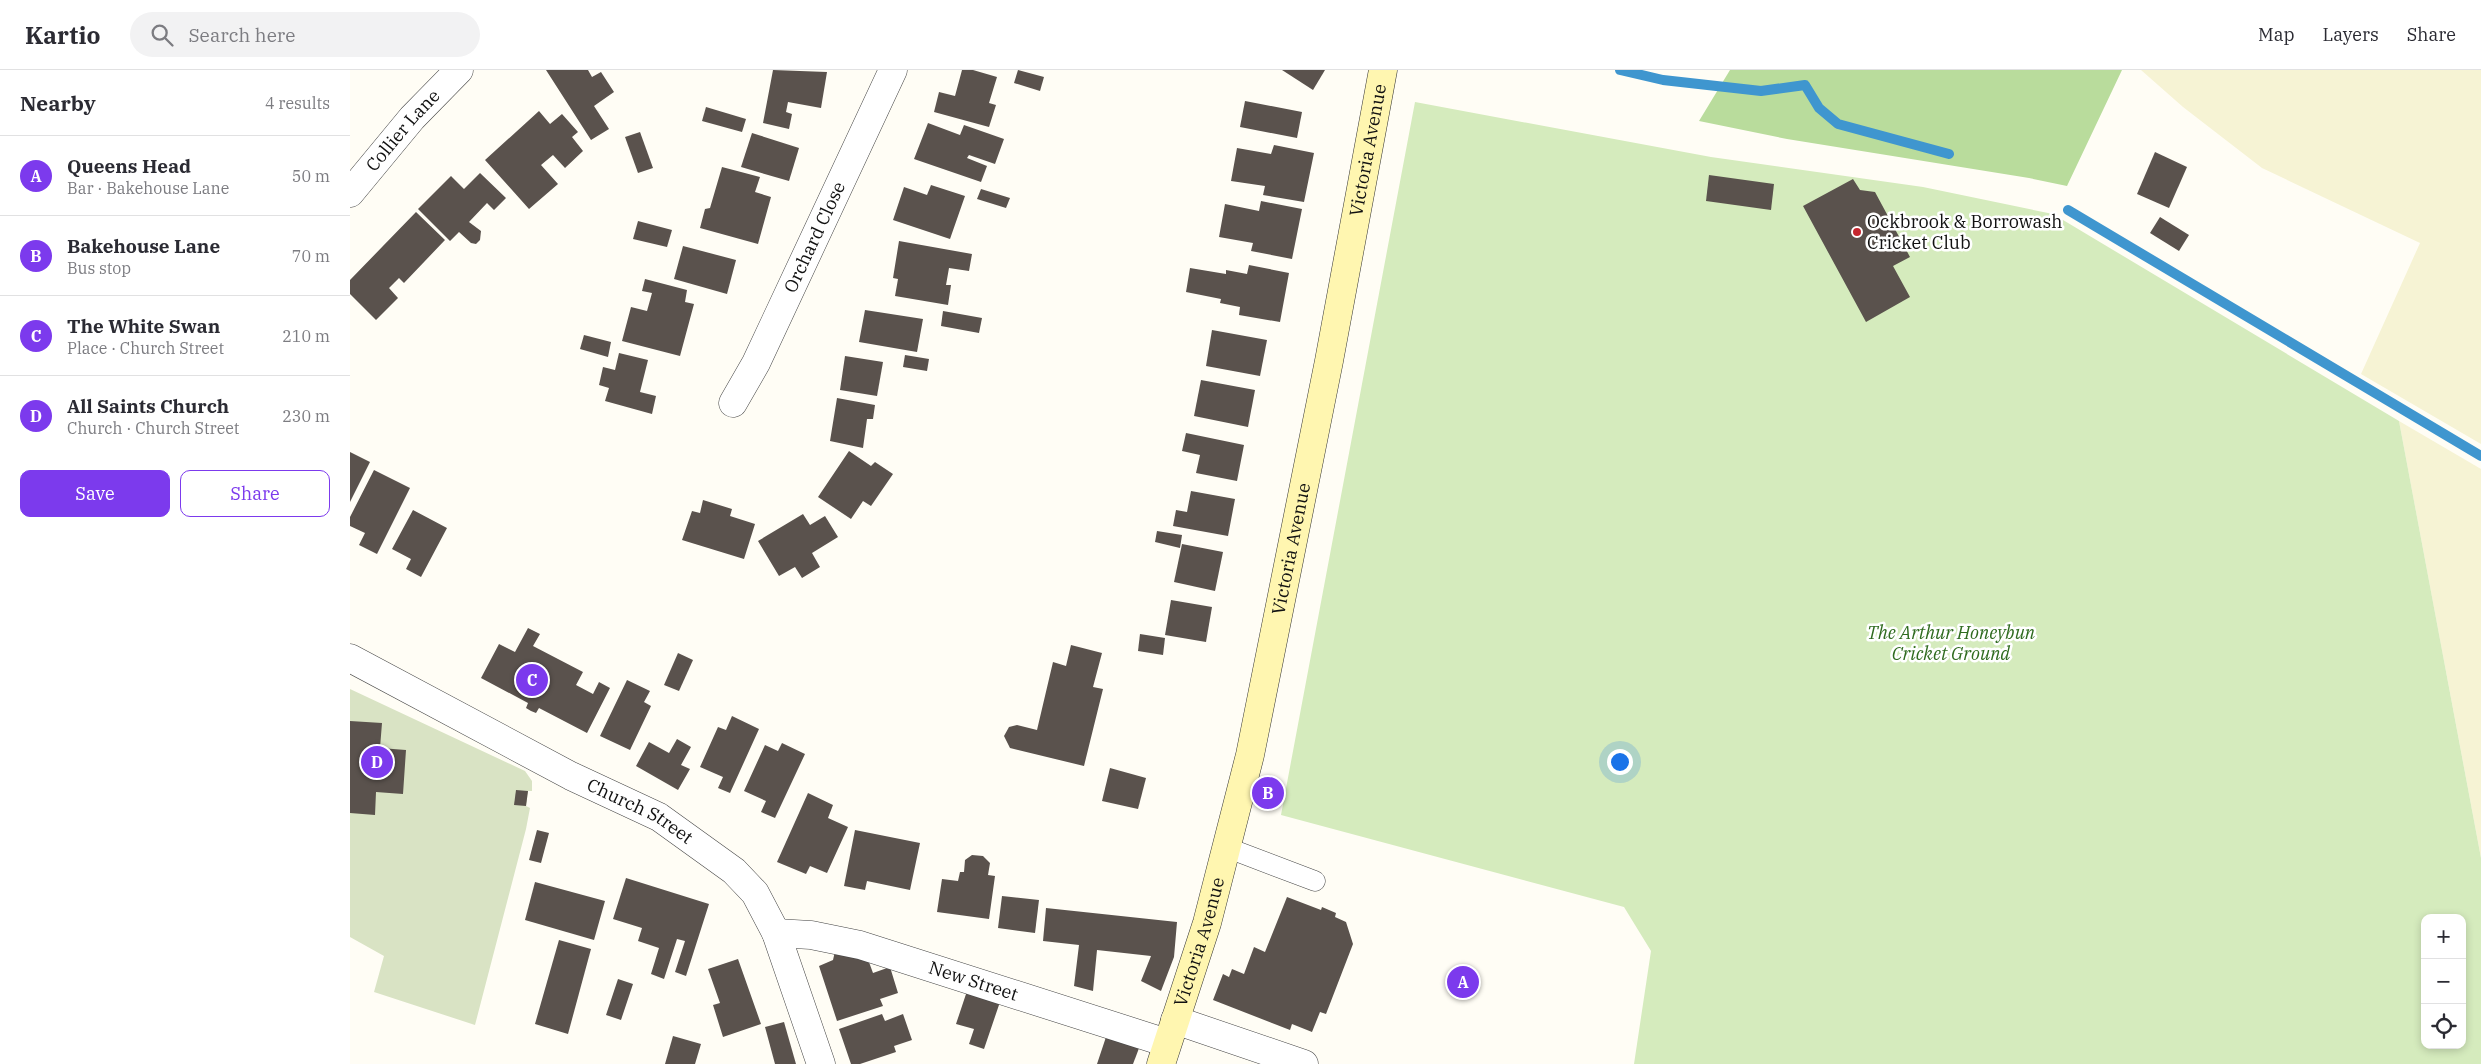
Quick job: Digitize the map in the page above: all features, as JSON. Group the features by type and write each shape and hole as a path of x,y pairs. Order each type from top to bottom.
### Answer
{"street":[{"name":"Collier Lane","path":"350,194 412,118 459,70"},
{"name":"Orchard Close","path":"733,403 756,363 893,70"},
{"name":"Victoria Avenue","path":"1168,1042 1207,923 1228,848 1269,663 1383,70"},
{"name":"Church Street","path":"350,658 571,776 659,817 734,871 755,893 776,933 820,1064"},
{"name":"New Street","path":"776,933 811,935 860,945 1168,1042 1304,1064"}],"lane":[{"path":"1228,848 1315,881"}],"shaded area":[{"path":"2141,70 2481,70 2481,444 2361,374 2420,243 2262,168 2183,107"},
{"path":"2399,421 2481,469 2481,858"}],"green space":[{"path":"1730,70 2122,70 2067,186 2029,178 1787,139 1699,121"},
{"name":"The Arthur Honeybun Cricket Ground","path":"1415,102 1711,157 1923,187 2053,214 2399,421 2481,858 2481,1064 1634,1064 1651,951 1624,907 1281,815"},
{"path":"350,689 525,771 532,781 532,791 528,791 526,806 530,808 526,829 475,1025 374,992 384,956 350,937"}],"building":[{"path":"546,70 588,70 592,77 601,72 614,92 594,106 609,129 591,140"},
{"path":"773,70 827,72 821,108 788,102 786,112 792,114 789,129 763,123"},
{"path":"962,70 973,70 997,77 989,103 996,105 989,127 934,112 939,92 955,96"},
{"path":"1018,70 1044,77 1040,91 1014,83"},
{"path":"1282,70 1325,70 1313,90"},
{"path":"1245,101 1302,112 1297,138 1240,127"},
{"path":"706,107 746,119 742,132 702,121"},
{"path":"539,111 550,124 562,114 578,132 572,137 583,151 565,168 553,155 541,165 558,184 529,209 485,160"},
{"path":"928,123 960,135 964,125 1004,139 995,164 969,155 967,158 987,166 981,182 914,159"},
{"path":"640,132 653,168 638,173 625,137"},
{"path":"752,133 799,148 789,181 741,167"},
{"path":"1274,145 1314,153 1304,202 1263,195 1265,186 1231,181 1237,148 1271,154"},
{"path":"2155,152 2187,167 2169,208 2137,194"},
{"path":"722,167 760,177 755,192 771,197 758,244 700,228 705,209 710,208"},
{"path":"480,173 506,198 494,210 487,203 469,222 481,231 480,240 476,244 471,243 459,232 450,241 418,209 451,176 464,189"},
{"path":"1709,175 1774,184 1771,210 1706,201"},
{"name":"Ockbrook & Borrowash Cricket Club","path":"1853,179 1860,190 1875,192 1910,257 1893,266 1910,297 1866,322 1803,206"},
{"path":"931,185 965,196 950,239 893,220 904,187 927,195"},
{"path":"981,189 1010,198 1006,208 977,199"},
{"path":"1261,201 1302,209 1292,259 1251,251 1253,243 1219,237 1225,204 1259,211"},
{"path":"416,212 445,240 404,283 399,278 389,288 398,298 376,320 350,294 350,280"},
{"path":"2160,217 2189,235 2179,251 2150,233"},
{"path":"638,221 672,230 667,247 633,239"},
{"path":"899,241 972,254 969,271 949,268 946,285 951,285 948,305 895,296 898,279 893,278"},
{"path":"683,246 736,260 727,294 674,279"},
{"path":"1249,265 1289,273 1280,322 1239,315 1240,307 1220,303 1221,299 1186,292 1190,268 1226,274 1226,270 1247,274"},
{"path":"645,279 687,290 685,302 694,304 680,356 622,341 631,307 647,311 652,293 642,291"},
{"path":"865,310 923,319 917,352 859,342"},
{"path":"943,311 982,318 979,333 941,326"},
{"path":"1212,330 1267,340 1260,376 1206,366"},
{"path":"584,335 611,342 608,357 580,349"},
{"path":"619,353 648,360 640,392 656,396 652,414 605,401 609,388 599,385 603,367 615,370"},
{"path":"905,355 929,359 927,371 903,367"},
{"path":"845,356 883,362 877,396 840,390"},
{"path":"1201,380 1255,390 1248,427 1194,416"},
{"path":"837,398 875,405 873,419 867,419 863,448 830,441"},
{"path":"1186,433 1244,445 1237,481 1196,473 1200,455 1182,451"},
{"path":"849,451 871,466 875,462 893,474 871,506 863,501 851,519 818,497"},
{"path":"350,452 370,462 350,502"},
{"path":"374,470 410,488 377,554 359,545 365,533 350,526 350,517"},
{"path":"1191,491 1235,499 1228,536 1173,526 1176,510 1187,512"},
{"path":"703,500 732,509 730,516 755,524 744,559 682,540 692,511 700,513"},
{"path":"413,510 447,528 421,577 406,569 411,559 392,549"},
{"path":"803,514 810,525 825,516 838,537 812,553 820,567 802,578 795,567 779,576 758,541"},
{"path":"1157,531 1182,535 1180,548 1155,542"},
{"path":"1182,544 1223,552 1215,591 1174,582"},
{"path":"1171,600 1212,607 1206,642 1165,635"},
{"path":"528,628 540,634 533,646 583,672 576,685 593,694 599,682 610,688 587,733 539,708 536,713 531,711 526,708 528,703 481,678 499,644 515,652"},
{"path":"1140,634 1165,638 1163,655 1138,651"},
{"path":"1071,645 1102,653 1093,687 1103,689 1084,766 1010,748 1004,736 1009,727 1017,725 1037,730 1053,662 1066,666"},
{"path":"678,653 693,660 679,691 664,685"},
{"path":"627,680 650,691 644,702 651,706 630,750 600,736"},
{"path":"732,716 759,729 730,793 718,788 723,777 700,767 718,727 726,730"},
{"path":"350,721 382,723 380,748 406,750 403,794 376,792 375,815 350,813"},
{"path":"677,739 691,747 681,765 690,769 678,790 636,766 649,742 669,753"},
{"path":"782,743 805,754 775,818 761,812 766,801 744,791 765,745 778,751"},
{"path":"1110,768 1146,778 1138,809 1102,801"},
{"path":"516,790 528,791 526,806 514,805"},
{"path":"808,793 833,805 828,818 848,827 827,873 810,866 806,874 777,862"},
{"path":"537,830 549,833 541,863 529,860"},
{"path":"855,830 920,843 910,890 867,881 865,890 844,886"},
{"path":"972,855 983,856 990,863 988,875 995,876 989,919 937,912 942,879 958,881 960,872 964,872 965,860"},
{"path":"626,878 709,904 686,976 675,972 685,941 677,939 664,979 651,974 659,948 638,941 642,928 613,919"},
{"path":"535,882 605,901 594,940 525,920"},
{"path":"1002,896 1039,900 1035,933 998,928"},
{"path":"1287,897 1321,910 1322,907 1336,913 1335,917 1346,922 1353,944 1326,1014 1320,1012 1312,1032 1292,1024 1290,1030 1213,1000 1223,974 1229,977 1232,969 1244,974 1254,947 1265,952"},
{"path":"1046,908 1177,922 1174,957 1161,991 1141,981 1151,956 1097,950 1093,991 1074,986 1079,945 1043,941"},
{"path":"559,940 591,949 568,1034 535,1024"},
{"path":"836,947 866,954 873,973 890,967 898,993 880,999 883,1006 837,1021 819,966 833,960"},
{"path":"738,959 761,1024 723,1037 713,1005 720,1003 708,969"},
{"path":"618,979 633,984 621,1020 606,1015"},
{"path":"968,988 1001,999 984,1049 969,1044 974,1029 956,1024"},
{"path":"882,1014 885,1021 903,1014 912,1040 894,1046 896,1052 860,1064 851,1064 839,1029"},
{"path":"784,1022 796,1064 775,1064 765,1027"},
{"path":"1108,1031 1141,1043 1133,1064 1097,1064"},
{"path":"673,1036 701,1044 695,1064 665,1064"}],"waterway":[{"path":"1620,70 1663,80 1761,91 1805,85 1819,108 1838,124 1949,154"},
{"path":"2068,210 2481,456"}],"place":[{"name":"Ockbrook & Borrowash Cricket Club","path":"1857,232"},
{"name":"The White Swan","path":"532,680"},
{"name":"All Saints Church","path":"377,762"},
{"name":"Bakehouse Lane","path":"1268,793"},
{"name":"Queens Head","path":"1463,982"}]}
